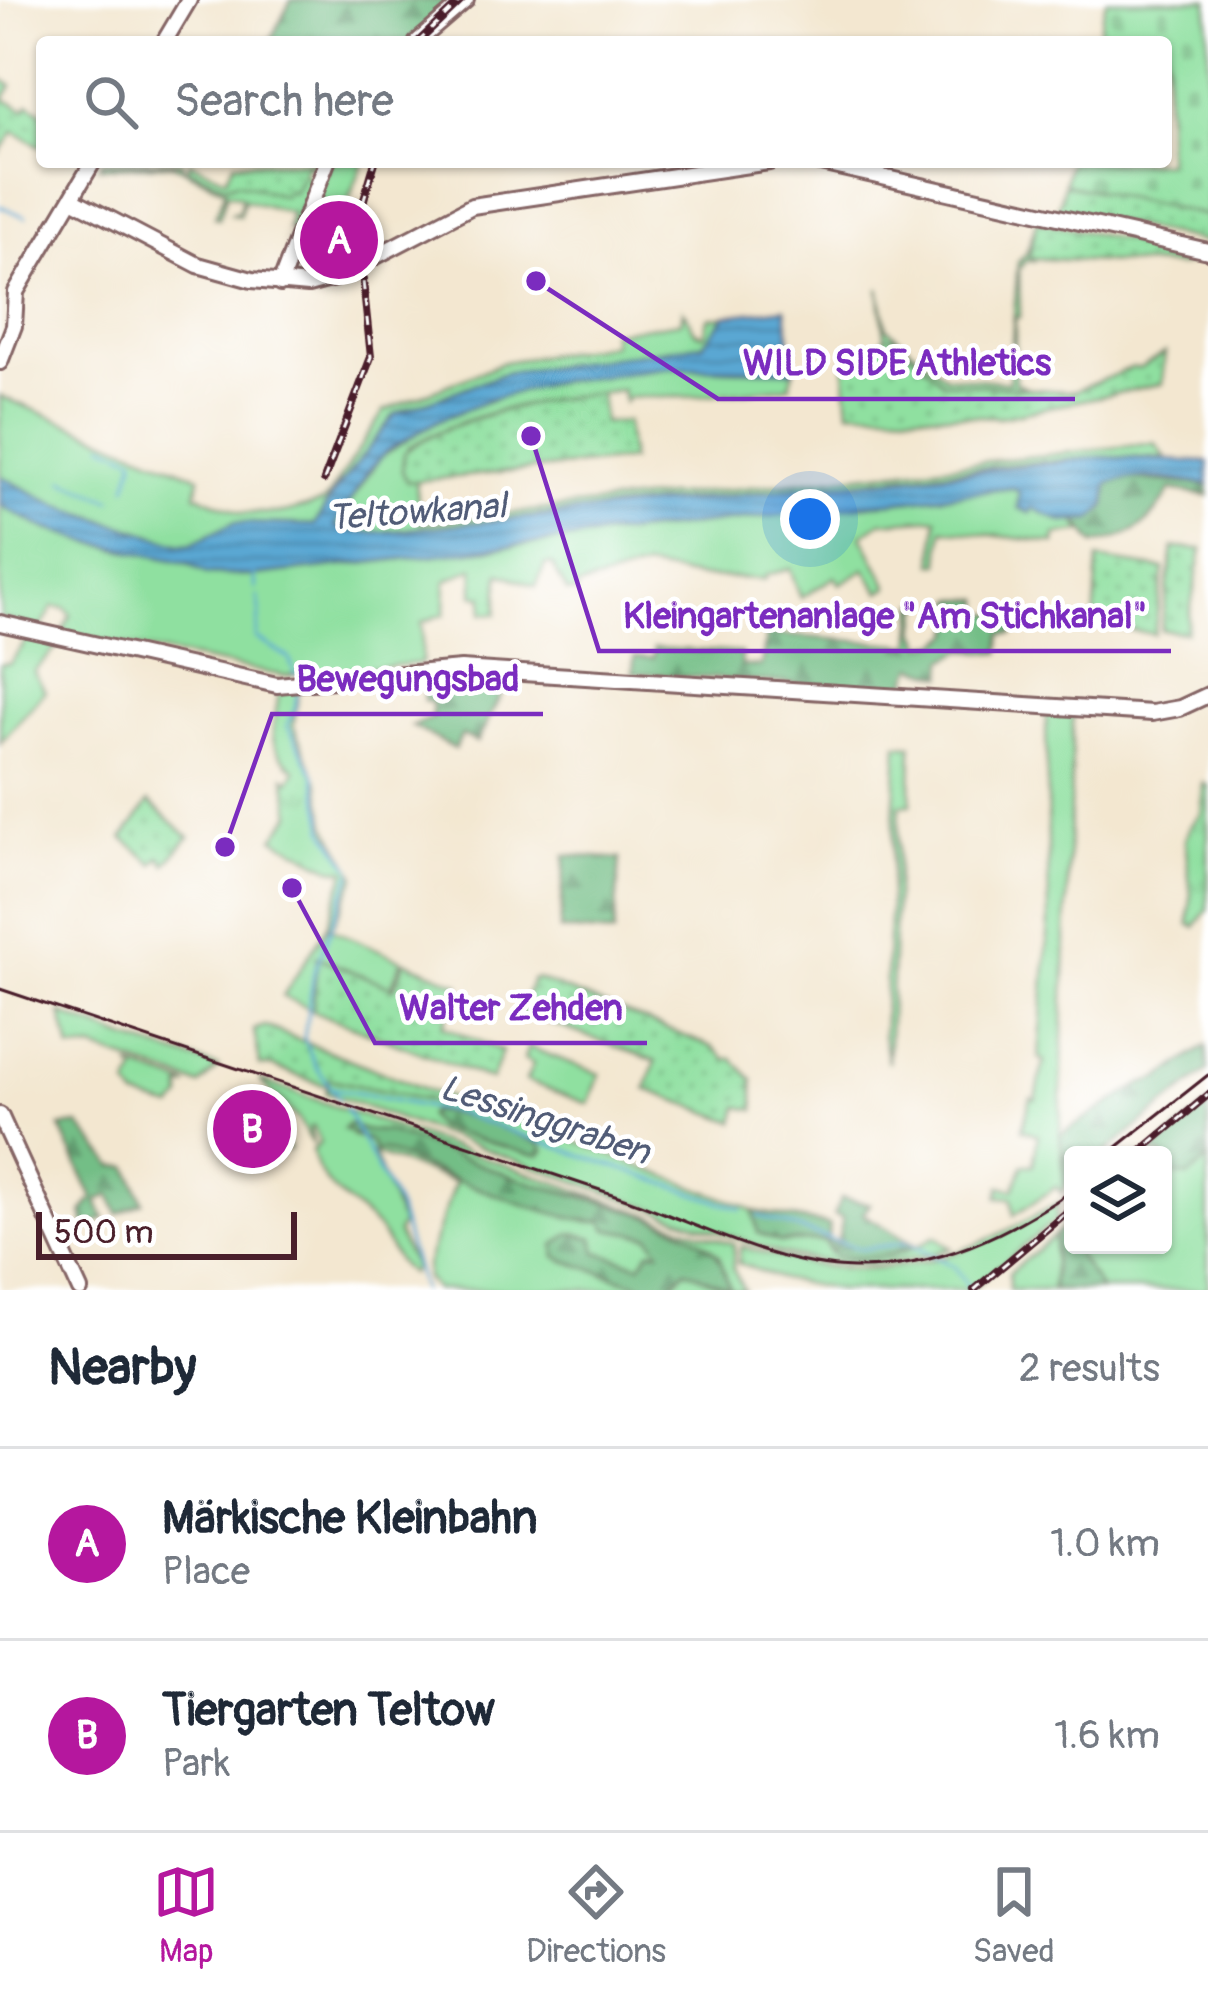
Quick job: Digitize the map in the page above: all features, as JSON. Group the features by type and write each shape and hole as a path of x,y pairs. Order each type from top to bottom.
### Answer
{"main road":[{"path":"168,36 189,0"},
{"path":"424,36 466,0"},
{"path":"0,362 14,326 16,292 90,168"},
{"path":"280,284 325,168"},
{"path":"72,199 188,261 230,275 308,285 334,278 459,211 487,202 728,168"},
{"path":"842,168 1208,251"},
{"path":"0,623 278,679 480,664 1157,713 1208,695"},
{"path":"0,1111 77,1283"}],"green space":[{"path":"291,0 458,0 417,36 273,36"},
{"path":"1106,0 1208,0 1208,216 1064,184 1068,168 1172,168 1172,36 1098,36"},
{"path":"0,78 12,85 5,99 25,110 29,104 36,108 36,144 14,132 0,152"},
{"path":"180,168 226,186 237,181 293,192 303,174 313,179 293,231 288,229 291,213 244,200 239,216 232,214 239,211 242,197 227,193 219,218 215,217 225,190"},
{"path":"187,168 204,168 226,178 231,168 306,168 293,193 287,190 284,196 237,182 226,186"},
{"path":"328,168 362,168 337,228 309,216"},
{"path":"1064,184 1208,216 1208,243 1058,209"},
{"path":"1037,221 1029,258 1036,261 1023,261 1019,267 1020,317 1015,318 1015,383 1034,390 941,382 894,337 885,336 879,288 887,328 945,376 1009,382 1018,261 1026,254"},
{"path":"1037,221 1207,259 1180,266 1029,258"},
{"path":"683,310 695,331 704,335 708,318 726,315 704,344 505,373 395,414 315,525 234,523 190,544 180,544 59,506 0,476 0,396 200,477 196,494 242,513 284,513 324,502 384,411 504,362 612,344 611,332 681,322"},
{"path":"885,336 894,337 943,382 1073,392 1141,368 1165,353 1162,384 1000,417 849,410 844,360 879,346"},
{"path":"670,367 794,371 790,386 687,397 628,397 624,402 622,390 539,402 458,424 408,448 407,481 416,481 420,523 1155,443 1166,458 1024,463 390,531 335,526 380,457 439,420 501,396 556,382"},
{"path":"600,393 603,423 626,421 630,460 407,482 402,471 404,453 443,431 526,405"},
{"path":"1124,478 1208,485 1208,496 1171,490 1140,528 1094,544 1076,520 1092,520 1106,505 1108,484"},
{"path":"1013,488 1020,492 1018,501 1063,522 1076,520 1082,532 1056,535 1055,543 943,529 940,563 934,564 937,518 881,522 862,535 889,587 880,592 865,569 840,584 835,577 801,598 790,569 765,579 698,577 645,568 577,587 577,593 567,592 552,564 545,565 536,586 500,573 497,614 483,613 484,596 474,595 474,568 446,581 445,614 422,622 422,663 284,676 77,636 63,631 71,615 65,608 53,607 41,629 0,618 0,505 42,527 88,542 187,563 207,574 254,576"},
{"path":"1173,548 1202,549 1186,632 1161,630"},
{"path":"1098,559 1164,569 1154,634 1094,624"},
{"path":"955,599 982,599 982,613 1015,615 1013,634 1002,634 1000,653 964,650 945,660 944,676 914,666 904,691 633,673 634,657 653,658 654,648 741,653 742,666 761,666 767,634 912,645 916,604 928,604 921,607 917,630 924,645 938,643 952,634 955,623 941,605 954,605"},
{"path":"31,635 62,642 34,672 45,691 0,743 0,664 10,663"},
{"path":"423,676 506,676 506,685 477,742 462,735 455,749 412,726 432,718 432,702 424,701"},
{"path":"300,687 293,725 319,784 326,823 356,876 332,928 328,925 346,870 331,868 274,838 292,814 285,777 290,780 296,770 274,742 279,690"},
{"path":"1046,712 1073,713 1060,1135 1064,1188 1061,1192 1056,1187 1014,1215 1012,1198 998,1197 1001,1186 1014,1190 1023,1165 1033,1165 1038,1135 1022,1129 1031,1098 1036,1099 1044,1061 1039,1058 1049,922"},
{"path":"898,744 912,745 911,804 900,805 888,1063 883,1036"},
{"path":"1203,783 1208,786 1208,910 1195,927 1189,924 1185,840 1201,814"},
{"path":"149,802 189,837 166,864 160,857 154,864 123,838"},
{"path":"565,855 620,859 614,934 560,930"},
{"path":"327,927 402,960 391,987 318,958 313,1011 283,996"},
{"path":"317,957 394,988 405,961 460,984 443,1026 502,1051 491,1080 313,1011"},
{"path":"536,979 732,1058 753,1080 755,1110 739,1107 735,1122 646,1089 656,1061 520,1012"},
{"path":"61,1013 218,1067 200,1085 93,1049 71,1050"},
{"path":"264,1026 438,1094 436,1102 329,1079 326,1086 260,1066 254,1030"},
{"path":"1206,1046 1208,1071 1114,1146 1064,1146 1064,1168 1060,1135 1142,1084 1159,1079"},
{"path":"528,1047 600,1074 589,1104 526,1081 533,1064 524,1059"},
{"path":"130,1066 189,1086 182,1087 182,1099 173,1108 136,1098 128,1087 137,1071"},
{"path":"329,1079 435,1102 438,1094 481,1110 491,1109 745,1206 753,1211 758,1233 780,1242 824,1241 830,1253 858,1257 898,1253 935,1236 951,1248 909,1260 866,1264 779,1253 326,1093"},
{"path":"259,1080 734,1244 733,1269 744,1290 674,1290 674,1283 686,1270 728,1288 719,1256 685,1234 635,1212 533,1184 386,1131 351,1135 369,1141 376,1151 545,1210 650,1236 661,1251 650,1251 640,1265 601,1255 577,1233 558,1243 556,1256 656,1290 435,1290 426,1278 426,1265 455,1182 373,1153 401,1224 397,1233 414,1267 410,1274 377,1228 322,1175 312,1150 320,1143 314,1127 310,1127 313,1145 298,1119"},
{"path":"1208,1105 1208,1160 1188,1177 1172,1175 1172,1146 1160,1146"},
{"path":"232,1106 273,1120 289,1149 264,1156 256,1140 246,1140 248,1150 238,1151 234,1138 225,1140"},
{"path":"431,1111 502,1128 542,1145 544,1151 528,1154 438,1128 427,1116"},
{"path":"349,1124 386,1131 526,1181 654,1218 701,1241 717,1255 731,1289 686,1270 674,1282 674,1290 656,1290 563,1260 556,1256 555,1245 571,1233 594,1238 597,1252 640,1265 650,1251 660,1251 650,1236 607,1229 603,1221 526,1205 383,1150 375,1151 369,1141 343,1129"},
{"path":"79,1125 114,1166 129,1167 143,1202 118,1214 110,1195 97,1201 105,1219 86,1227 82,1213 93,1198 60,1127"},
{"path":"1208,1160 1208,1290 1101,1290 1076,1254 1172,1254 1172,1174 1188,1177"},
{"path":"841,1198 870,1204 863,1214 916,1246 886,1256 845,1257 834,1256 825,1241 780,1242 758,1233 753,1211 829,1225 828,1240 837,1244 843,1218 834,1215"},
{"path":"1058,1203 1056,1220 970,1290 837,1290 781,1279 738,1263 741,1246 828,1267 905,1265 979,1244"},
{"path":"1064,1228 1064,1254 1077,1254 1101,1290 1052,1290 1055,1235"},
{"path":"1055,1235 1052,1290 1009,1290 1009,1273"}],"water":[{"path":"786,308 794,371 670,367 556,382 489,400 439,420 387,451 335,526 390,531 1102,457 1208,462 1208,485 1158,478 1120,480 1108,484 1106,505 1092,520 1063,522 1032,508 1030,513 1018,508 1019,492 1012,488 254,576 207,574 187,563 88,542 42,527 0,505 0,476 59,506 180,544 191,544 234,523 315,525 395,414 505,373 703,344 726,315"}],"waterway":[{"path":"0,206 26,217"},
{"path":"104,444 135,458 127,487"},
{"path":"63,480 112,500"},
{"path":"254,573 256,589"},
{"path":"258,597 256,638 289,658 295,674"},
{"path":"298,687 287,725 315,775 325,830 352,869"},
{"path":"339,1099 315,1065 304,1038 314,972 352,873"},
{"name":"Lessinggraben","path":"331,1088 457,1113 741,1209"},
{"path":"345,1108 397,1206 422,1290"},
{"name":"Lessinggraben","path":"758,1216 861,1249 907,1243 954,1266 969,1287"}],"tram line":[{"path":"0,989 621,1197 794,1260 854,1268 914,1263 996,1235 1064,1195"},
{"path":"1118,1146 1208,1075"}],"railway":[{"path":"424,36 462,0"},
{"path":"324,480 371,357 359,243 373,168"},
{"path":"1147,1146 1208,1095"},
{"path":"974,1290 1064,1215"}],"place":[{"name":"Märkische Kleinbahn","path":"339,240"},
{"name":"WILD SIDE Athletics","path":"536,281"},
{"name":"Kleingartenanlage \"Am Stichkanal\"","path":"531,436"},
{"name":"Bewegungsbad","path":"225,847"},
{"name":"Walter Zehden","path":"292,888"},
{"name":"Tiergarten Teltow","path":"252,1129"}],"water label":[{"name":"Teltowkanal","path":"417,512"}]}
